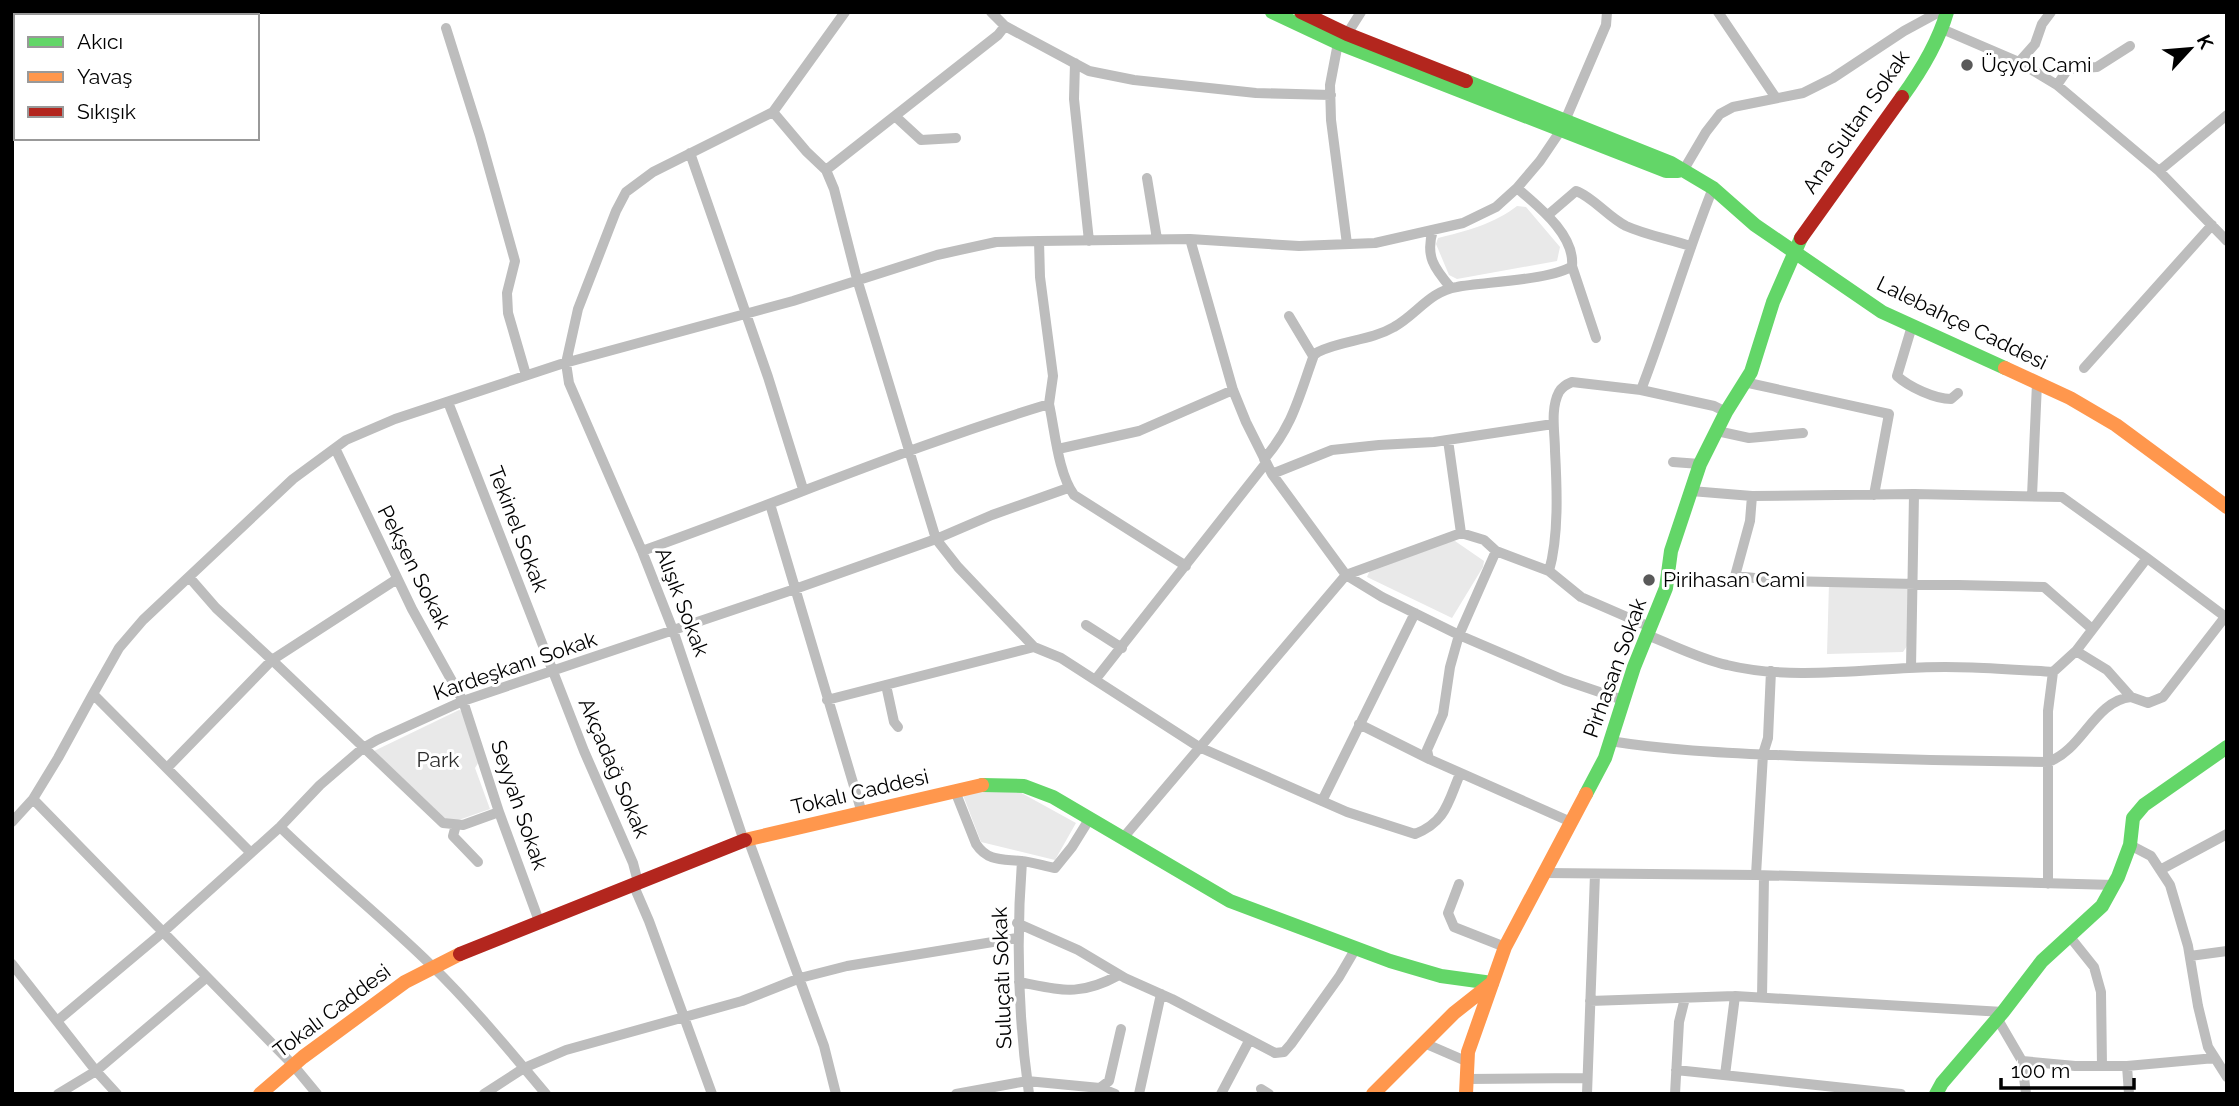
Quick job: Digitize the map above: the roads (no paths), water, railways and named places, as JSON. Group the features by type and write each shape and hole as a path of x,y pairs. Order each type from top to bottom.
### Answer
{"street":[{"path":"991,12 1005,26 1089,71 1134,80 1256,93 1331,95"},
{"name":"Lalebahçe Caddesi","path":"1272,12 1564,125 1671,163 1713,188 1755,225 1882,312 2070,398 2116,425 2227,507"},
{"name":"Lalebahçe Caddesi","path":"1300,12 1343,38"},
{"path":"1347,244 1331,95 1343,38 1361,12"},
{"path":"12,822 33,799 119,648 143,620 293,479 346,440 395,419 526,375 746,315 972,246 996,242 1157,239 1300,246 1374,243 1464,223 1496,207 1540,161 1564,125 1606,24 1607,12"},
{"path":"1718,12 1776,99"},
{"path":"1683,172 1706,132 1720,114 1733,107 1803,93 1833,78 1904,31 1939,12"},
{"name":"Ana Sultan Sokak","path":"1793,252 1806,229 1918,75 1942,29 1947,12"},
{"path":"2019,62 2035,44 2042,24 2051,12"},
{"path":"566,363 578,309 611,223 626,192 653,172 773,112 843,13"},
{"path":"827,170 998,35 1005,26"},
{"path":"446,28 515,261 507,293 508,313 526,375"},
{"path":"1942,29 2019,62 2057,85 2159,171 2227,241"},
{"path":"2057,85 2068,69 2097,67 2130,46"},
{"path":"1075,63 1074,99 1090,241"},
{"path":"773,112 806,151 827,170 857,279 936,539 958,567 1034,647 1061,658 1199,747 1347,812 1415,834 1431,828 1444,812 1460,774"},
{"path":"2159,171 2227,114"},
{"path":"896,117 921,140 956,138"},
{"path":"690,153 803,489"},
{"path":"1147,178 1157,239"},
{"path":"1517,188 1554,222 1573,254 1572,266 1596,338"},
{"path":"1641,390 1664,330 1690,246 1713,188"},
{"path":"1548,215 1576,191 1625,225 1690,246"},
{"path":"2084,368 2211,225"},
{"path":"1433,230 1429,245 1433,263 1451,288"},
{"path":"1190,239 1233,390 1265,461 1346,575 1460,635 1564,680 1623,700"},
{"path":"1039,241 1040,277 1053,376 1049,404 1068,488 1074,495 1186,566"},
{"name":"Pirhasan Sokak","path":"1467,1086 1468,1057 1505,947 1605,758 1623,700 1667,588 1671,551 1700,464 1726,412 1751,372 1773,302 1793,252"},
{"path":"1095,680 1186,566 1280,441 1299,403 1313,356 1324,349 1373,337 1397,326 1444,290 1566,270 1572,266"},
{"path":"1289,316 1313,356"},
{"path":"1912,326 1896,376 1944,399 1951,399 1958,393"},
{"name":"Alışık Sokak","path":"566,363 569,383 673,630 746,840 824,1046 836,1094"},
{"path":"1549,571 1555,532 1553,424 1559,393 1564,386 1572,382 1641,390 1714,406 1726,412"},
{"path":"1744,382 1889,414 1874,495"},
{"path":"2032,496 2037,383"},
{"path":"1058,449 1139,431 1233,390"},
{"name":"Tekinel Sokak","path":"447,402 552,670"},
{"path":"642,551 770,504 803,489 1049,404"},
{"path":"1272,474 1332,450 1448,440 1553,424"},
{"path":"1717,431 1749,438 1803,433"},
{"path":"1448,440 1461,533"},
{"name":"Pekşen Sokak","path":"335,448 397,579 463,701"},
{"path":"1673,462 1700,464"},
{"name":"Kardeşkanı Sokak","path":"57,1021 162,933 363,748 463,701 795,589 1068,488"},
{"path":"1610,741 1645,747 1763,754 2048,762 2059,758 2070,749 2108,706 2119,698 2132,697 2148,703 2162,697 2226,618 2062,497 1914,494 1752,496 1691,491"},
{"path":"1911,668 1914,494"},
{"path":"1752,496 1750,521 1735,576 1786,581 2044,587 2091,628"},
{"path":"770,504 862,813"},
{"path":"1123,838 1346,575 1461,533 1484,540 1496,551 1549,571 1581,597 1727,666 1771,671 1856,672 1911,668 2053,673"},
{"path":"1429,759 1427,750 1443,714 1450,667 1460,635 1496,551"},
{"path":"2048,884 2048,711 2053,673 2076,651 2147,558"},
{"path":"188,577 216,608 443,823 463,825 499,812"},
{"path":"167,768 272,660 397,579"},
{"path":"1322,801 1415,613"},
{"path":"1086,625 1122,648"},
{"path":"827,700 1034,647"},
{"path":"2076,651 2107,670 2132,697"},
{"name":"Akçadağ Sokak","path":"552,670 584,751 620,830 635,883 712,1094"},
{"path":"1762,998 1760,875 1763,754 1768,738 1771,671"},
{"path":"886,685 894,722 898,727"},
{"path":"93,694 251,853"},
{"name":"Seyyah Sokak","path":"463,701 499,812 539,921"},
{"path":"1359,724 1460,774 1571,822"},
{"path":"1936,1094 1973,1043 2000,1015 2042,961 2102,906 2130,845 2133,818 2144,805 2227,747"},
{"name":"Tokalı Caddesi","path":"260,1094 293,1065 405,982 463,953 746,840 982,785 1024,786 1053,797 1230,901 1390,961 1441,976 1492,983"},
{"path":"955,791 981,852 996,860 1022,861 1055,868 1072,848 1090,818"},
{"path":"33,799 293,1065 317,1094"},
{"path":"456,825 453,836 478,862"},
{"path":"280,827 332,878 386,922 434,967 545,1094"},
{"path":"2160,870 2227,834"},
{"path":"2130,845 2151,856 2170,885 2190,956 2205,1037 2208,1047 2227,1077"},
{"name":"Suluçatı Sokak","path":"1022,861 1017,938 1029,1094"},
{"path":"1545,873 1760,875 2113,886"},
{"path":"1587,1094 1595,874"},
{"path":"1459,884 1448,913 1454,927 1505,947"},
{"path":"1017,923 1078,950 1119,975 1275,1053 1283,1052 1320,1004 1356,948"},
{"path":"2070,937 2094,967 2101,992 2102,1066"},
{"path":"484,1094 524,1068 566,1050 742,1001 800,978 847,966 1017,938"},
{"path":"2190,956 2227,951"},
{"path":"12,964 117,1094"},
{"path":"1019,982 1063,991 1083,991 1119,975"},
{"path":"58,1094 96,1071 206,978"},
{"path":"1373,1094 1454,1013 1492,983"},
{"path":"1139,1094 1161,994"},
{"path":"1590,1001 1735,996 2000,1015"},
{"path":"1724,1076 1735,996"},
{"path":"1675,1094 1679,1022 1685,998"},
{"path":"2000,1015 2022,1061 2026,1094"},
{"path":"1100,1088 1109,1081 1121,1029"},
{"path":"1221,1094 1249,1041"},
{"path":"1424,1043 1468,1057"},
{"path":"2022,1061 2075,1066 2127,1066 2215,1058"},
{"path":"2127,1066 2129,1094"},
{"path":"1676,1070 1901,1094"},
{"path":"1467,1086 1587,1078"},
{"path":"956,1094 1027,1082 1100,1088 1115,1094"}],"place":[{"name":"Üçyol Cami","path":"1967,65"},
{"name":"Pirihasan Cami","path":"1649,580"}],"park label":[{"name":"Park","path":"438,760"}]}
